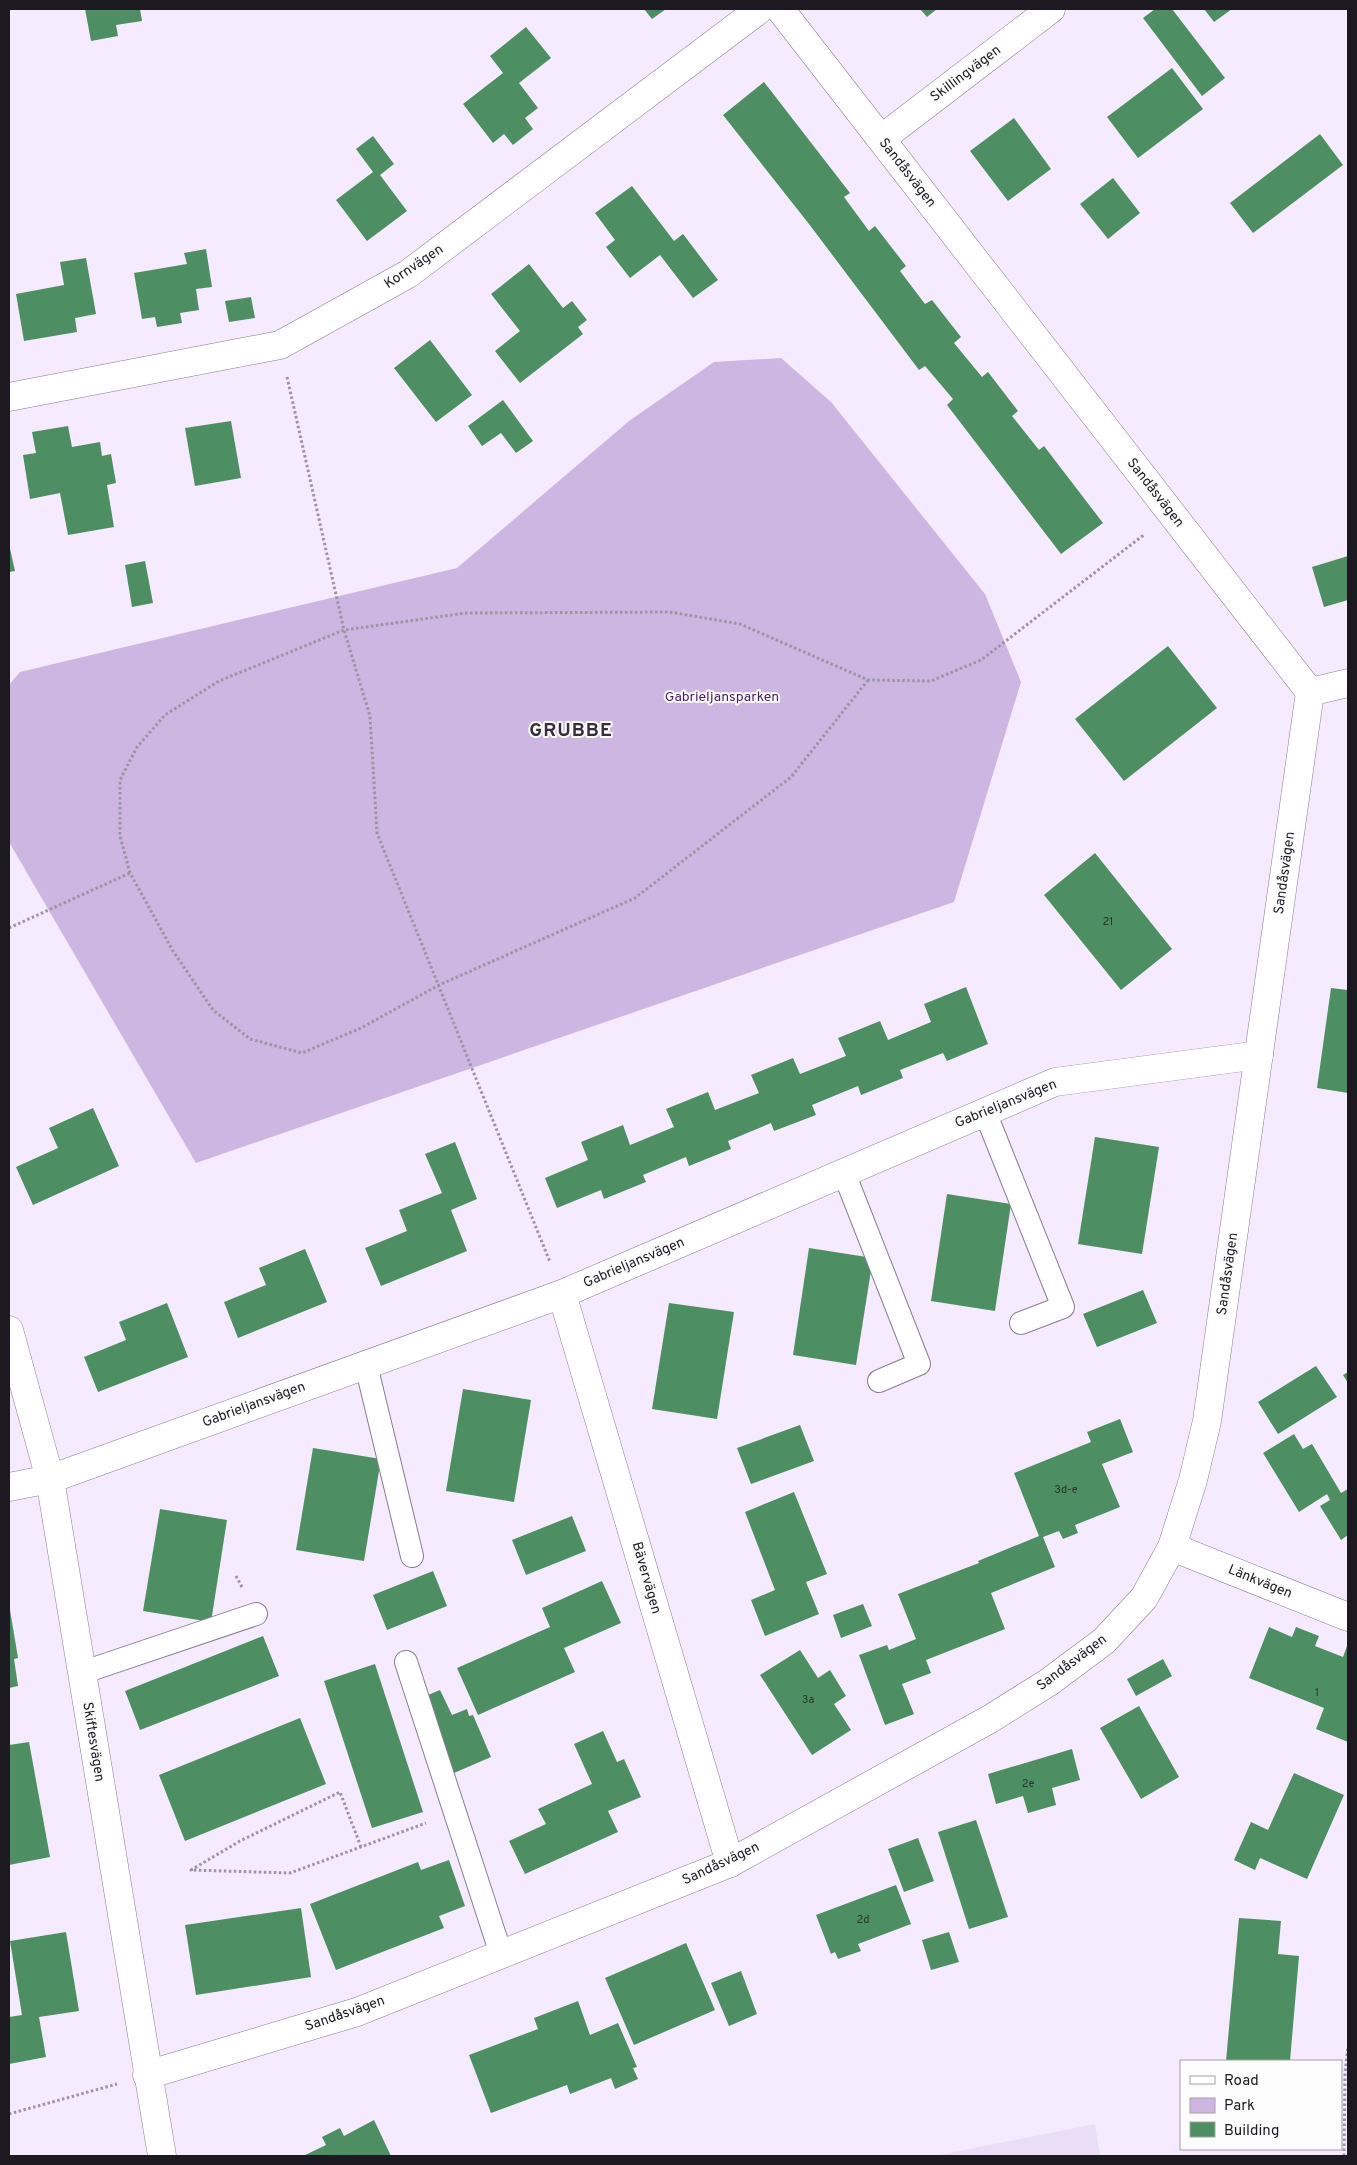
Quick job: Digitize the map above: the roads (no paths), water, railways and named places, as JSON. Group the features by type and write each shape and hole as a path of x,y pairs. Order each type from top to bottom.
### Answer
{"street":[{"name":"Kornvägen","path":"9,397 280,345 408,274 760,9"},
{"name":"Sandåsvägen","path":"147,2075 357,2012 730,1863 990,1719 1049,1682 1104,1641 1144,1598 1172,1547 1193,1480 1206,1421 1310,692 780,9"},
{"name":"Skillingvägen","path":"881,139 1051,9"},
{"path":"1310,692 1348,683"},
{"name":"Gabrieljansvägen","path":"9,1487 50,1479 562,1294 1055,1082 1259,1055"},
{"name":"Bävervägen","path":"562,1294 730,1863"},
{"name":"Skiftesvägen","path":"9,1330 50,1479 147,2075 162,2156"},
{"name":"Länkvägen","path":"1172,1547 1348,1617"}],"lane":[{"path":"985,1112 1063,1307 1021,1323"},
{"path":"844,1173 920,1364 878,1381"},
{"path":"366,1365 412,1556"},
{"path":"81,1672 256,1614"},
{"path":"406,1662 501,1954"}],"district":[{"name":"GRUBBE","path":"571,731"}],"park label":[{"name":"Gabrieljansparken","path":"722,697"}]}
